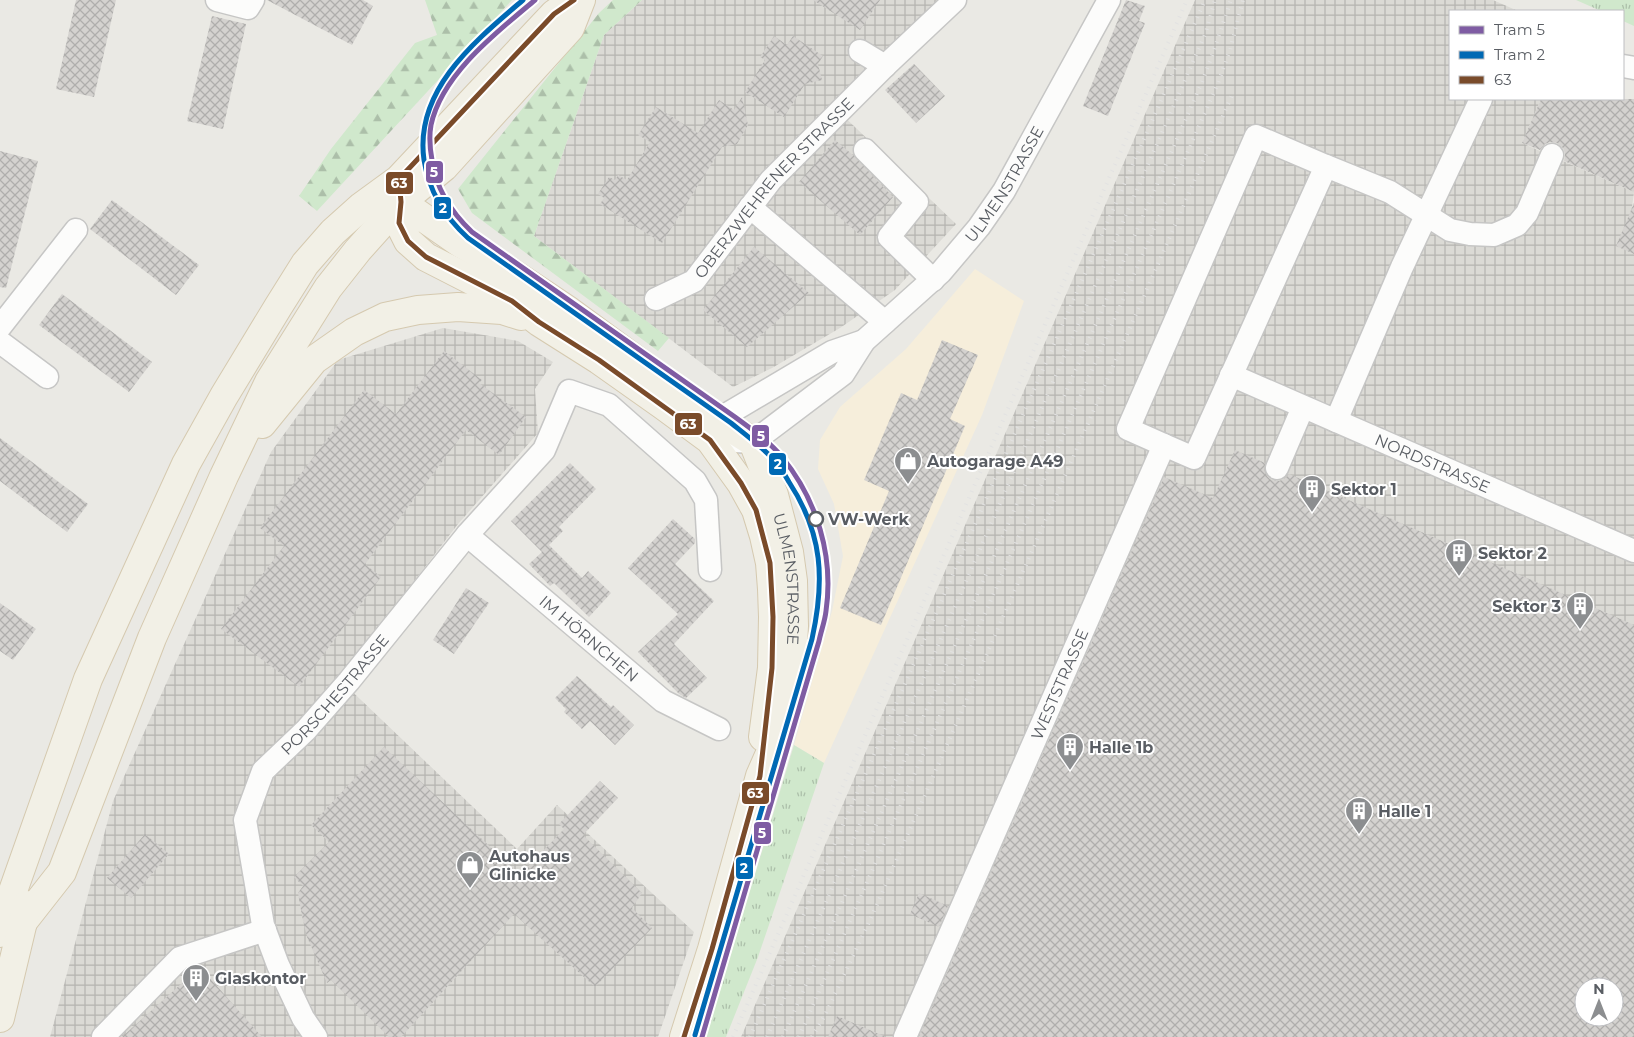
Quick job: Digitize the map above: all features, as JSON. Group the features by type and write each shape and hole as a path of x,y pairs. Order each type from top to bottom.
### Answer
{"main road":[{"path":"11,928 62,872 152,638 224,476 269,382 328,288 358,250 400,190 548,21 574,0"},
{"path":"0,1018 11,928 65,743 88,679 186,464 224,396 305,264 333,232 362,206 400,190 444,167 570,28 581,0"},
{"name":"ULMENSTRASSE","path":"400,190 399,223 408,241 426,257 512,301 539,322 714,430 753,442 774,495 789,552 793,582 794,626 791,682 780,733 760,776 712,949 684,1037"},
{"name":"ULMENSTRASSE","path":"400,190 460,243 506,269 569,311 714,430 756,510 770,563 773,617 772,668 760,776"},
{"path":"224,476 283,396 314,360 354,332 385,317 418,310 458,307 502,310 539,322"}],"street":[{"path":"217,0 248,8 252,0"},
{"name":"OBERZWEHRENER STRASSE","path":"656,299 694,281 770,180 885,66 955,0"},
{"name":"ULMENSTRASSE","path":"753,442 843,374 864,341 933,280 979,227 1004,191 1109,0"},
{"path":"860,51 885,66"},
{"path":"1336,421 1402,267 1428,216 1481,100"},
{"path":"1326,166 1194,458 1128,429 1256,136 1390,192 1450,230 1470,234 1494,235 1517,225 1527,213 1552,155"},
{"path":"865,150 917,202 889,237 933,280"},
{"path":"750,207 885,322"},
{"path":"0,327 76,230"},
{"name":"ULMENSTRASSE","path":"714,430 832,352 864,341"},
{"path":"0,342 47,377"},
{"name":"NORDSTRASSE","path":"1230,375 1634,551"},
{"name":"PORSCHESTRASSE","path":"316,1037 303,1018 278,966 265,930 245,820 263,771 306,730 467,535 544,450 569,391 610,406 695,481 706,500 710,570"},
{"path":"1277,468 1303,406"},
{"name":"WESTSTRASSE","path":"905,1037 1164,445"},
{"name":"IM HÖRNCHEN","path":"467,535 663,701 719,729"},
{"path":"103,1037 180,958 265,930"}],"shaded area":[{"path":"642,0 938,0 831,104 956,224 895,290 840,328 772,368 733,387 534,236 604,35"},
{"path":"1195,0 1493,0 1516,10 1449,10 1449,100 1541,100 1522,143 1634,192 1632,207 1634,208 1634,1037 741,1037"},
{"path":"975,269 1024,301 982,415 824,763 794,745 832,611 843,556 834,504 818,469 820,440 840,407 906,349"},
{"path":"443,328 518,341 553,362 535,389 538,433 458,524 339,679 517,849 557,805 694,932 658,1037 50,1037 113,801 271,452 338,360"}],"green space":[{"path":"425,0 512,0 317,211 299,196 331,149 415,43 437,35"},
{"path":"613,0 642,0 604,35 534,236 669,338 658,351 472,213 458,189 599,13"},
{"path":"1576,0 1634,0 1634,26 1624,21 1624,10 1599,10"},
{"path":"794,745 824,763 758,957 726,1037 706,1037"}],"building":[{"path":"76,0 116,0 94,97 56,89"},
{"path":"267,0 363,0 373,6 352,45"},
{"path":"813,0 880,0 860,30"},
{"path":"1126,0 1145,6 1139,21 1145,23 1108,116 1083,106"},
{"path":"212,16 246,24 223,129 187,121"},
{"path":"774,36 787,45 793,36 823,56 818,64 822,80 805,84 784,117 745,92 765,60 760,57"},
{"path":"914,64 945,96 916,123 885,90"},
{"path":"742,97 748,125 737,144 722,147 662,243 600,204 604,198 598,194 609,177 615,180 618,175 627,180 650,142 638,135 656,107 698,133 719,100 734,110"},
{"path":"1634,99 1634,192 1564,161 1565,154 1563,148 1557,143 1550,142 1545,144 1540,150 1522,143 1541,100"},
{"path":"835,140 854,156 893,197 860,235 799,182"},
{"path":"0,151 38,161 6,288 0,287"},
{"path":"112,200 199,265 176,295 90,229"},
{"path":"1634,203 1634,254 1616,246"},
{"path":"754,247 809,293 747,347 703,310"},
{"path":"62,294 152,362 129,392 39,325"},
{"name":"Autogarage A49","path":"942,340 978,355 950,419 965,426 881,625 840,608 889,491 864,480 901,393 917,400"},
{"path":"444,351 482,380 479,383 526,417 499,455 466,430 365,564 381,577 299,687 221,629 284,546 260,528 364,390 396,414"},
{"path":"0,438 88,504 67,532 0,481"},
{"name":"Halle 1","path":"1235,450 1265,463 1264,470 1271,480 1279,481 1289,474 1634,625 1634,1037 919,1037 1164,477 1213,498"},
{"path":"570,463 596,489 559,527 563,531 549,545 582,578 588,571 611,593 589,617 554,583 550,586 529,564 542,552 511,521"},
{"path":"673,519 695,539 695,543 675,564 714,601 674,644 707,678 686,698 679,694 638,652 678,614 628,568"},
{"path":"466,588 489,603 454,654 433,640"},
{"path":"0,603 36,629 13,660 0,651"},
{"path":"577,676 634,725 615,745 590,721 582,729 564,712 566,709 555,698"},
{"name":"Autohaus Glinicke","path":"384,747 520,875 564,829 559,824 600,781 618,798 583,835 642,893 632,908 652,928 595,987 514,914 401,1037 389,1037 331,980 327,983 307,937 298,893 303,886 294,877 329,842 311,825"},
{"path":"145,834 169,854 131,898 107,878"},
{"path":"919,893 948,906 939,927 910,914"},
{"name":"Glaskontor","path":"200,967 262,1037 122,1037"},
{"path":"837,1016 886,1037 828,1037"}],"railway":[{"path":"733,1037 1187,0"},
{"path":"750,1037 1205,0"},
{"path":"767,1037 1206,32 1215,0"},
{"path":"783,1037 1202,82 1231,0"},
{"path":"799,1037 1218,83 1230,50 1243,0"},
{"path":"812,1037 825,1015 871,918 1233,93"}],"tram line":[{"name":"2","path":"523,0 468,50 438,89 428,111 423,135 424,160 426,172 439,203 445,213 468,238 731,423 764,450 776,462 800,501 815,539 818,558 819,597 812,639 695,1035"},
{"name":"5","path":"535,0 473,55 459,71 437,106 431,125 430,147 434,171 441,190 451,208 472,232 735,417 771,446 782,457 805,491 825,549 828,590 824,622 702,1037"}],"transit line":[{"name":"63","path":"574,0 554,14 399,179 401,202 399,223 408,241 426,257 512,301 539,322 599,360 710,440 741,483 756,510 770,563 773,617 772,668 760,776 712,949 684,1037"}],"place":[{"name":"Autogarage A49","path":"908,485"},
{"name":"Sektor 1","path":"1312,513"},
{"name":"VW-Werk","path":"816,519"},
{"name":"Sektor 2","path":"1459,577"},
{"name":"Sektor 3","path":"1580,630"},
{"name":"Halle 1b","path":"1070,771"},
{"name":"Halle 1","path":"1359,835"},
{"name":"Autohaus Glinicke","path":"470,889"},
{"name":"Glaskontor","path":"196,1002"}]}
